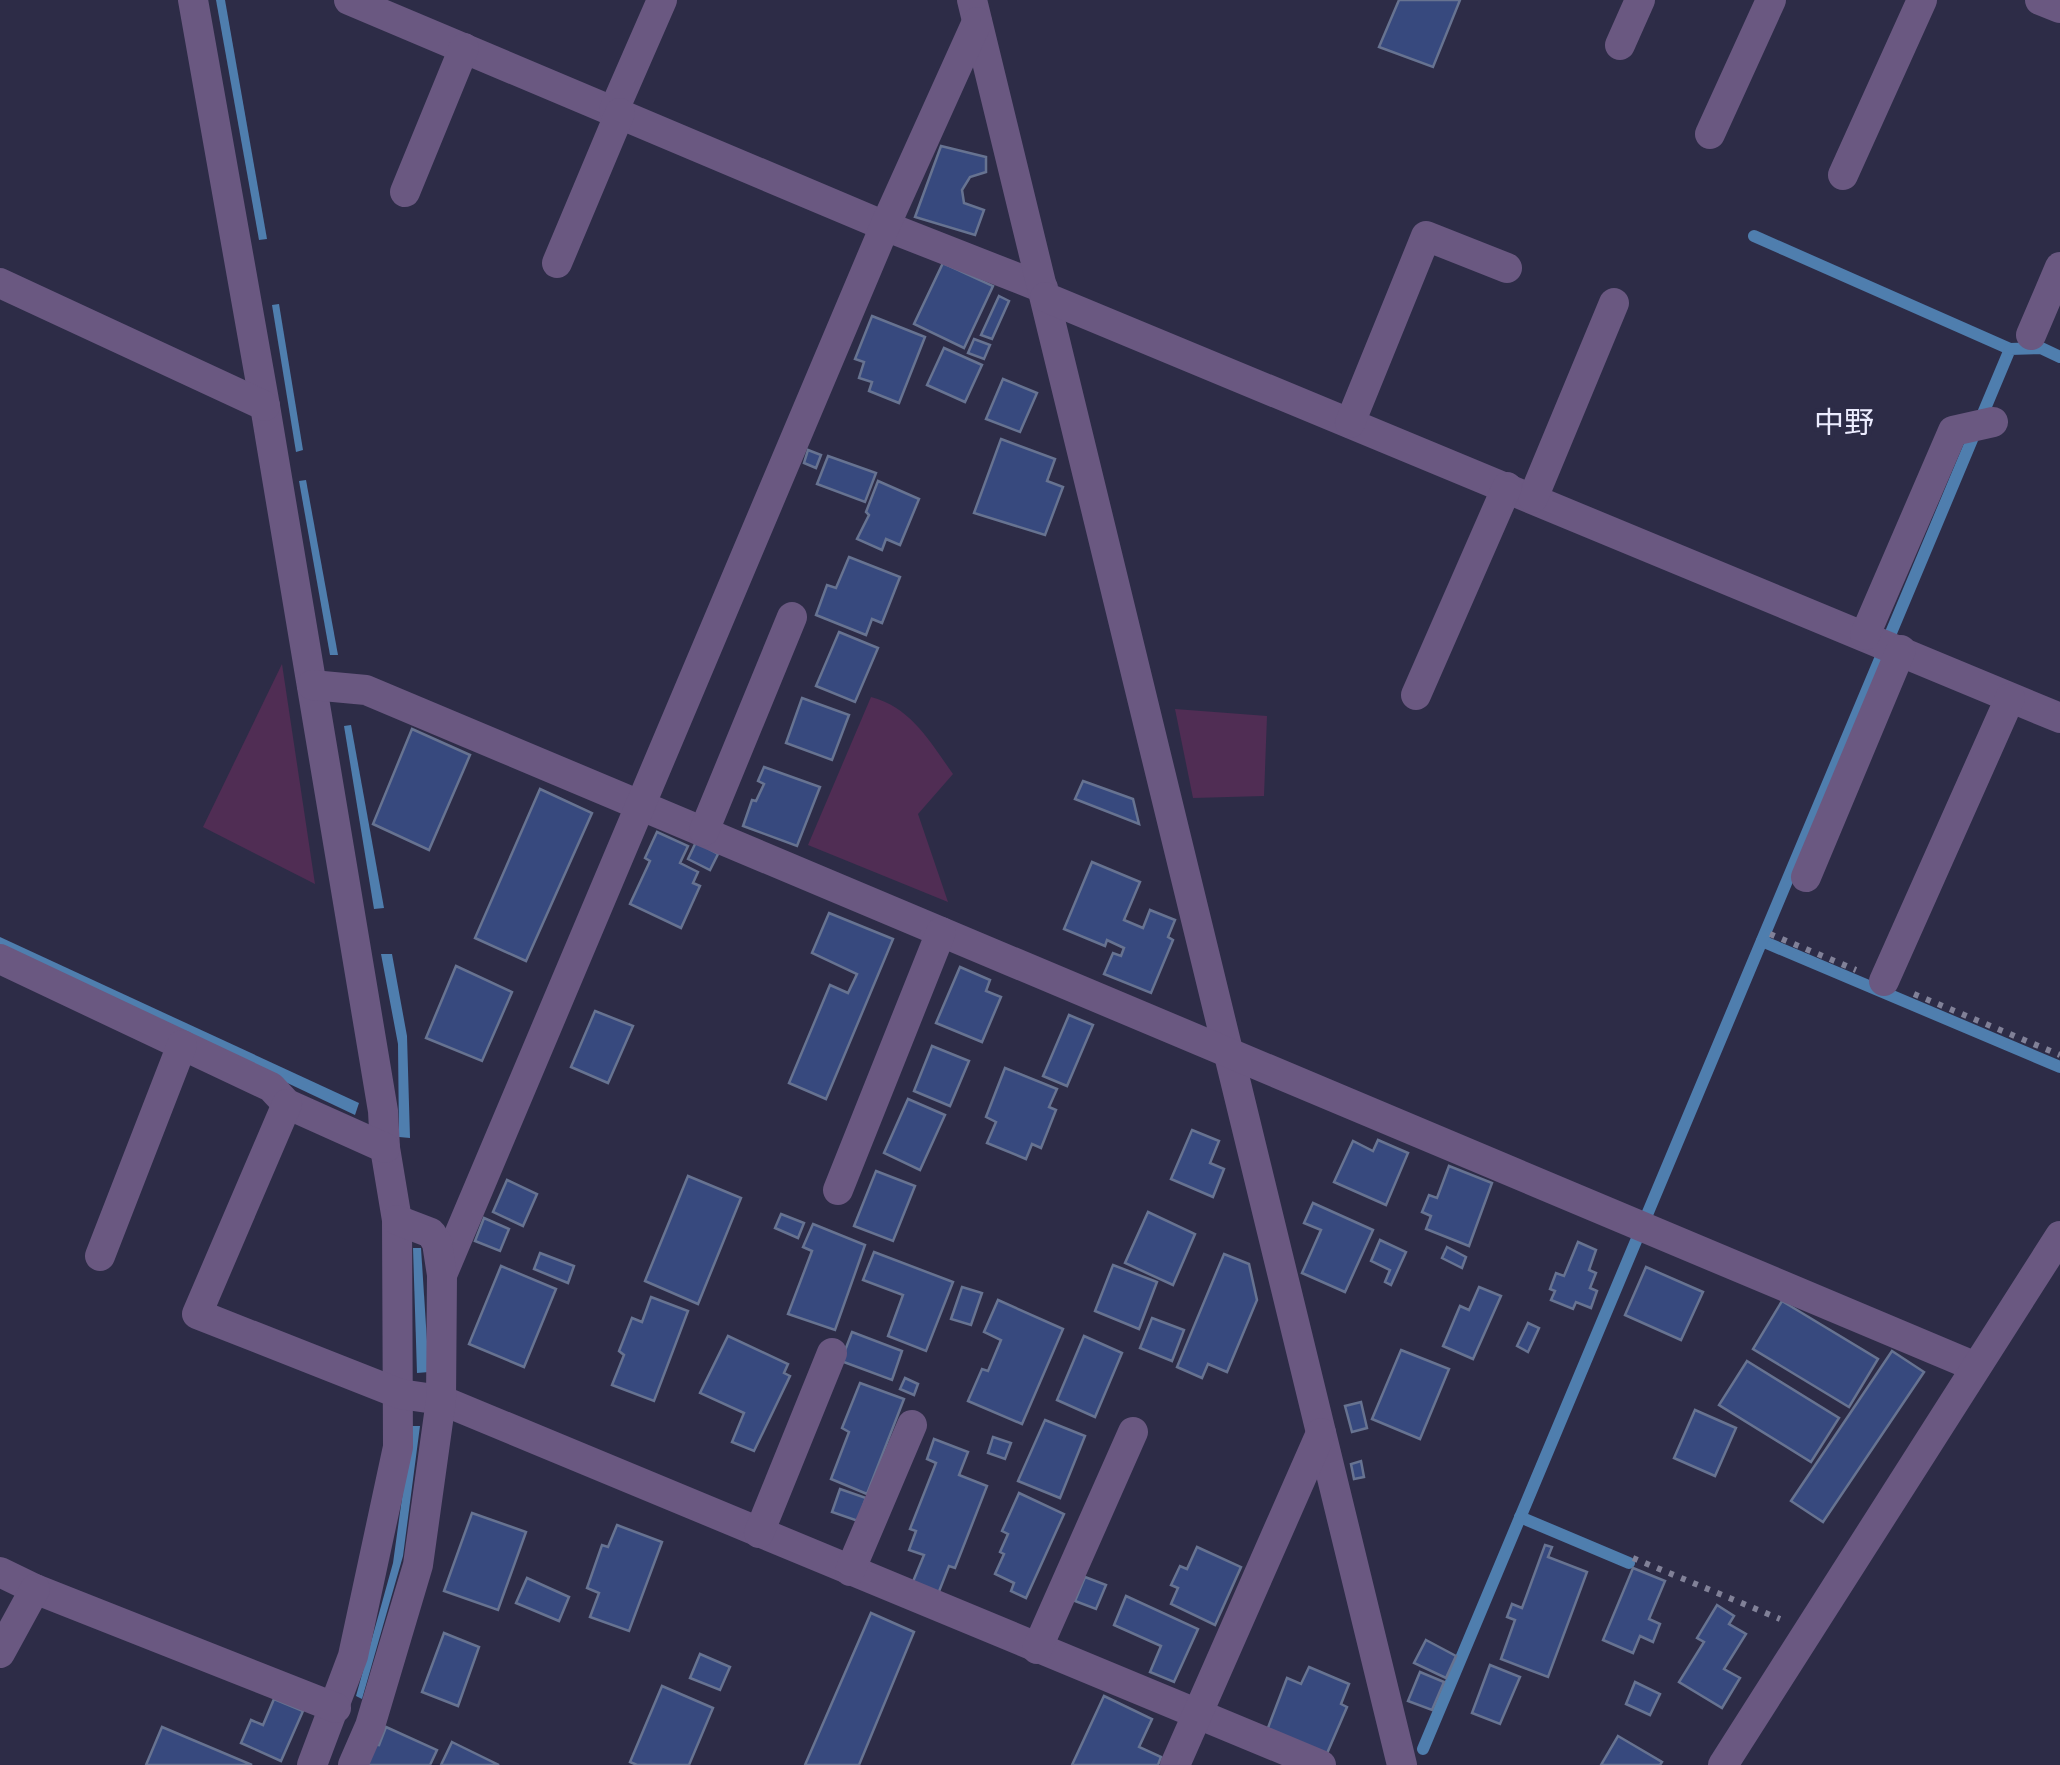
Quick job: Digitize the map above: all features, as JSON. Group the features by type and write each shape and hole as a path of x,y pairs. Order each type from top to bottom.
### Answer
{"street":[{"path":"193,0 265,406 398,1220 398,1447 354,1656 312,1765"},
{"path":"349,0 2060,718"},
{"path":"558,263 662,0"},
{"path":"1620,45 1640,0"},
{"path":"1710,134 1771,0"},
{"path":"1843,176 1922,0"},
{"path":"2040,0 2060,8"},
{"path":"442,1275 975,7"},
{"path":"975,7 1402,1765"},
{"path":"405,192 464,48"},
{"path":"1350,423 1426,236 1506,268"},
{"path":"2032,335 2060,267"},
{"path":"0,283 265,406"},
{"path":"1416,694 1614,303"},
{"path":"1865,634 1953,432 1994,422"},
{"path":"704,831 792,618"},
{"path":"1806,878 1901,650"},
{"path":"312,686 366,690 1976,1367"},
{"path":"1884,981 2010,698"},
{"path":"838,1190 941,932"},
{"path":"0,960 271,1087 287,1104 384,1148"},
{"path":"100,1256 182,1045"},
{"path":"287,1104 197,1314 400,1394 442,1400 1322,1765"},
{"path":"353,1765 370,1726 418,1565 442,1400 442,1275 437,1243 431,1232 398,1220"},
{"path":"1723,1765 2060,1236"},
{"path":"759,1533 832,1354"},
{"path":"850,1571 912,1425"},
{"path":"1036,1649 1133,1432"},
{"path":"1175,1765 1320,1433"},
{"path":"0,1572 336,1708"},
{"path":"0,1653 34,1588"}],"path":[{"path":"1633,1558 1790,1623"}],"shaded area":[{"path":"282,664 315,884 203,827"},
{"path":"871,697 909,718 953,774 918,814 948,902 808,845"},
{"path":"1175,709 1267,716 1264,796 1193,798"}],"water":[{"path":"216,0 225,0 267,239 259,240"},
{"path":"279,304 303,450 296,452 272,305"},
{"path":"306,480 338,655 330,655 299,481"},
{"path":"351,725 384,908 374,909 344,726"},
{"path":"0,937 359,1103 355,1115 0,947"},
{"path":"381,954 392,954 407,1036 410,1138 399,1137 398,1044"},
{"path":"413,1248 421,1248 429,1372 417,1373"},
{"path":"412,1426 420,1426 403,1556 362,1699 356,1696 393,1563"}],"building":[{"path":"1399,0 1460,0 1433,67 1379,47"},
{"path":"941,146 986,157 986,172 970,177 962,190 964,203 984,210 975,235 915,217"},
{"path":"943,263 993,286 964,348 914,324"},
{"path":"999,296 1009,301 992,339 981,335"},
{"path":"872,316 925,337 899,403 869,391 872,382 859,378 864,362 855,359"},
{"path":"974,339 990,345 984,359 968,353"},
{"path":"944,348 982,365 965,402 927,385"},
{"path":"1003,379 1037,393 1020,432 986,419"},
{"path":"1001,439 1055,459 1047,481 1063,487 1045,535 974,513"},
{"path":"808,450 821,455 816,468 804,463"},
{"path":"828,456 876,473 865,502 817,484"},
{"path":"878,481 919,499 900,545 886,539 882,550 857,539 869,515 866,512"},
{"path":"849,557 900,577 882,623 872,619 866,635 816,615 827,585 836,588"},
{"path":"839,632 878,648 855,702 816,686"},
{"path":"802,698 849,715 832,760 786,743"},
{"path":"412,729 470,755 429,850 373,824"},
{"path":"764,767 820,787 797,846 743,826 752,800 756,801 764,784 758,781"},
{"path":"1083,781 1133,799 1139,824 1075,799"},
{"path":"540,789 592,813 526,961 475,938"},
{"path":"657,832 688,846 680,863 698,872 693,883 700,886 681,928 630,904 650,861 645,858"},
{"path":"696,842 718,854 710,870 688,859"},
{"path":"1092,862 1140,882 1124,920 1143,928 1150,910 1175,920 1168,937 1173,940 1151,993 1104,974 1113,953 1121,956 1124,948 1107,940 1105,946 1064,929"},
{"path":"829,913 893,939 826,1099 789,1083 830,985 848,993 857,974 812,953"},
{"path":"456,966 512,992 482,1061 426,1038"},
{"path":"960,967 990,980 986,991 1001,997 982,1042 936,1023"},
{"path":"595,1011 633,1026 608,1083 571,1067"},
{"path":"1069,1015 1093,1025 1067,1086 1043,1076"},
{"path":"932,1046 969,1061 950,1106 914,1091"},
{"path":"1005,1068 1057,1089 1049,1107 1056,1110 1041,1148 1032,1144 1026,1159 987,1143 996,1122 986,1117"},
{"path":"908,1099 945,1115 920,1170 884,1153"},
{"path":"1192,1130 1219,1141 1210,1163 1224,1169 1213,1197 1171,1179"},
{"path":"1378,1140 1408,1153 1386,1205 1334,1182 1353,1141 1373,1151"},
{"path":"1449,1166 1492,1183 1469,1246 1426,1229 1431,1216 1422,1212 1429,1195 1437,1198"},
{"path":"876,1171 915,1186 893,1241 854,1226"},
{"path":"688,1176 741,1198 698,1304 645,1281"},
{"path":"507,1180 537,1194 523,1226 493,1212"},
{"path":"1313,1203 1373,1230 1345,1292 1302,1273 1321,1230 1304,1223"},
{"path":"1148,1212 1195,1234 1173,1285 1125,1263"},
{"path":"781,1214 804,1223 798,1238 775,1228"},
{"path":"484,1218 509,1229 500,1251 475,1241"},
{"path":"813,1224 865,1245 835,1330 788,1314 812,1251 803,1247"},
{"path":"1380,1240 1406,1252 1391,1285 1385,1282 1390,1270 1371,1261"},
{"path":"1578,1242 1596,1250 1589,1270 1596,1273 1590,1288 1597,1291 1591,1308 1576,1302 1573,1309 1551,1300 1556,1273 1564,1276"},
{"path":"1447,1247 1466,1257 1462,1268 1442,1258"},
{"path":"874,1252 953,1282 926,1351 888,1336 903,1295 863,1280"},
{"path":"540,1253 574,1266 568,1283 534,1269"},
{"path":"1224,1254 1249,1264 1257,1300 1227,1372 1208,1364 1202,1378 1177,1367"},
{"path":"1113,1265 1157,1282 1139,1329 1095,1311"},
{"path":"501,1266 556,1289 524,1367 469,1344"},
{"path":"1646,1267 1703,1292 1681,1340 1625,1315"},
{"path":"962,1287 982,1293 971,1325 951,1319"},
{"path":"1479,1287 1501,1296 1473,1359 1443,1346 1460,1306 1469,1310"},
{"path":"651,1297 688,1311 654,1401 612,1385 624,1355 619,1351 632,1318 642,1322"},
{"path":"998,1300 1063,1329 1022,1424 968,1401 982,1369 988,1371 1001,1340 984,1332"},
{"path":"1782,1301 1878,1359 1849,1407 1753,1349"},
{"path":"1152,1318 1184,1330 1172,1361 1140,1348"},
{"path":"1528,1323 1539,1328 1528,1352 1517,1346"},
{"path":"852,1332 902,1351 892,1380 841,1361"},
{"path":"728,1336 788,1364 784,1373 790,1376 754,1451 732,1442 744,1413 700,1393"},
{"path":"1084,1336 1122,1353 1095,1417 1057,1400"},
{"path":"1401,1350 1449,1369 1420,1439 1372,1419"},
{"path":"1892,1351 1924,1372 1823,1522 1791,1501"},
{"path":"1747,1361 1839,1418 1811,1462 1719,1405"},
{"path":"905,1378 918,1384 914,1395 900,1389"},
{"path":"860,1383 904,1399 867,1494 831,1479 849,1432 842,1428"},
{"path":"1361,1402 1367,1428 1352,1432 1345,1406"},
{"path":"1695,1410 1736,1428 1715,1476 1674,1458"},
{"path":"1045,1420 1085,1436 1060,1498 1018,1481"},
{"path":"993,1437 1011,1443 1005,1459 988,1453"},
{"path":"934,1439 968,1452 959,1475 987,1486 955,1568 949,1566 938,1594 912,1584 924,1555 909,1550 916,1531 910,1529 936,1463 927,1459"},
{"path":"1361,1461 1364,1477 1354,1479 1351,1464"},
{"path":"840,1489 866,1498 858,1521 832,1512"},
{"path":"1019,1493 1064,1514 1026,1598 1011,1591 1014,1583 995,1574 1008,1534 1002,1531"},
{"path":"472,1513 526,1532 498,1610 444,1591"},
{"path":"617,1525 662,1542 629,1631 590,1617 599,1593 587,1588 602,1545 608,1547"},
{"path":"1545,1545 1552,1547 1548,1557 1587,1572 1548,1677 1501,1659 1515,1620 1507,1617 1512,1604 1522,1608"},
{"path":"1197,1547 1241,1567 1215,1625 1171,1604 1178,1588 1171,1585 1180,1566 1187,1569"},
{"path":"1633,1568 1665,1581 1649,1619 1660,1624 1653,1642 1640,1636 1633,1653 1603,1640"},
{"path":"1085,1577 1106,1585 1096,1609 1075,1601"},
{"path":"527,1578 569,1597 559,1621 516,1603"},
{"path":"1126,1596 1198,1629 1174,1682 1150,1672 1161,1646 1114,1625"},
{"path":"1717,1605 1734,1616 1729,1624 1746,1634 1724,1669 1740,1678 1722,1708 1679,1682 1704,1642 1697,1638"},
{"path":"871,1613 914,1632 859,1765 805,1765"},
{"path":"444,1633 479,1647 458,1706 422,1692"},
{"path":"1426,1640 1456,1656 1446,1678 1414,1663"},
{"path":"700,1654 730,1667 720,1690 690,1678"},
{"path":"1490,1665 1520,1677 1500,1724 1472,1713"},
{"path":"1309,1667 1349,1684 1341,1704 1347,1707 1325,1758 1266,1733 1287,1678 1301,1684"},
{"path":"1420,1672 1444,1682 1432,1710 1408,1701"},
{"path":"1635,1682 1660,1694 1650,1715 1626,1704"},
{"path":"662,1686 713,1708 689,1765 630,1762"},
{"path":"1104,1696 1152,1719 1139,1747 1161,1757 1158,1765 1072,1765"},
{"path":"274,1699 303,1711 281,1761 241,1743 251,1720 263,1725"},
{"path":"162,1727 252,1765 146,1765"},
{"path":"386,1727 437,1750 430,1765 363,1765 372,1744 379,1745"},
{"path":"1618,1736 1662,1762 1601,1765"},
{"path":"452,1742 499,1765 441,1765"}],"waterway":[{"path":"1754,236 2010,349"},
{"path":"1423,1749 2010,349 2041,348 2060,357"},
{"path":"1762,941 2060,1067"},
{"path":"1520,1517 1629,1563"}],"district":[{"name":"中野","path":"1844,423"}]}
